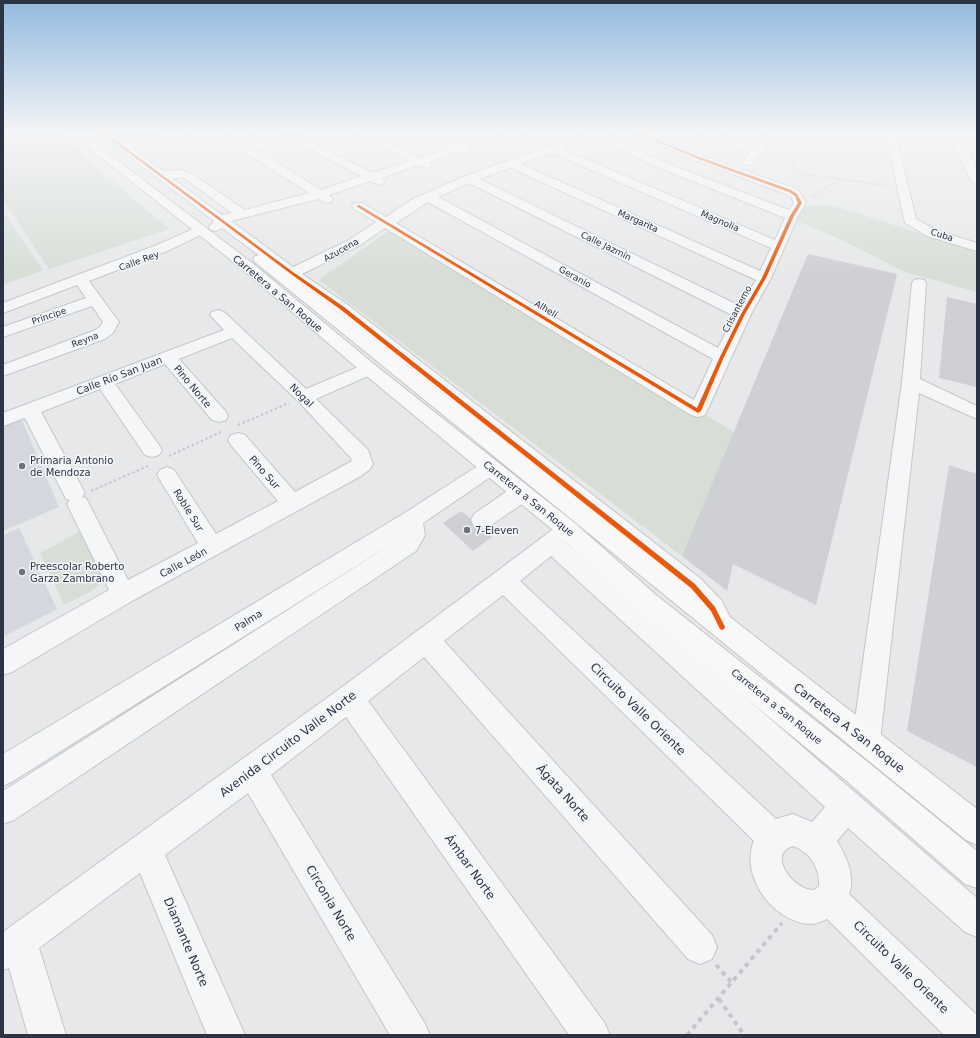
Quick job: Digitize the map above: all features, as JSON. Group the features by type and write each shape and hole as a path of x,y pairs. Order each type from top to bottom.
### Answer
{"main road":[{"name":"Carretera a San Roque","path":"147,180 222,230 246,265 369,369 491,467 520,493 560,537 605,564 647,602 859,773 977,872"},
{"name":"Carretera a San Roque","path":"156,180 291,279 353,332 722,628"},
{"path":"246,265 267,277 291,279 288,293 298,308"},
{"path":"353,332 360,345 369,369 393,376 424,389"},
{"path":"605,564 701,622 722,628"},
{"name":"Carretera A San Roque","path":"722,628 977,829"}],"street":[{"path":"168,180 181,190 222,230"},
{"path":"193,180 242,214"},
{"path":"299,180 324,196"},
{"path":"222,230 372,180"},
{"path":"291,279 342,263 367,248 404,210 428,197 466,180"},
{"name":"Calle Jazmín","path":"472,180 744,314"},
{"name":"Margarita","path":"548,180 764,278"},
{"name":"Magnolia","path":"625,180 778,246"},
{"path":"701,180 792,216"},
{"path":"763,180 790,191 796,195 800,201"},
{"name":"Cuba","path":"901,180 910,220 914,224 924,230 977,247"},
{"path":"181,190 200,185"},
{"name":"Geranio","path":"428,197 722,358"},
{"name":"Crisantemo","path":"698,411 722,358 764,278 800,201"},
{"name":"Alhelí","path":"358,206 391,223 698,411"},
{"path":"222,230 242,214 279,210"},
{"name":"Calle Rey","path":"3,308 164,249 222,230"},
{"path":"291,279 342,308 693,586 714,609 722,628"},
{"name":"Reyna","path":"3,370 104,332 111,322 95,300 76,281"},
{"path":"866,741 911,382 919,283"},
{"name":"Príncipe","path":"3,332 95,300"},
{"name":"Nogal","path":"218,315 304,397 361,455 363,464"},
{"name":"Calle Río San Juan","path":"3,420 235,331"},
{"name":"Pino Norte","path":"168,357 230,428"},
{"path":"304,397 369,369"},
{"name":"Roble Sur","path":"104,381 160,461 212,546"},
{"path":"911,382 977,413"},
{"path":"30,409 81,496 123,594"},
{"name":"Pino Sur","path":"230,428 293,504"},
{"name":"Calle León","path":"3,663 123,594 354,471 363,464"},
{"name":"Palma","path":"3,771 411,520 491,467"},
{"path":"482,520 520,493"},
{"path":"3,809 408,545 414,535 411,520"},
{"path":"560,537 846,806 977,920"},
{"name":"Avenida Circuito Valle Norte","path":"11,947 252,772 560,537"},
{"name":"Circuito Valle Oriente","path":"504,581 772,837"},
{"name":"Ágata Norte","path":"426,640 700,947"},
{"name":"Ámbar Norte","path":"349,698 591,1035"},
{"name":"Circonia Norte","path":"252,772 411,1035"},
{"path":"816,840 846,806"},
{"path":"793,830 816,840 826,851 832,863 836,876 835,889 830,899 822,905 810,907 797,904 780,891 768,872 765,859 767,846 772,837 782,831 793,830"},
{"name":"Diamante Norte","path":"146,850 226,1035"},
{"name":"Circuito Valle Oriente","path":"830,899 971,1035"},
{"path":"11,947 47,1035"}],"path":[{"path":"800,201 811,198 838,180"},
{"path":"851,180 893,186"},
{"path":"81,496 230,428 304,397"},
{"path":"687,1035 797,904"},
{"path":"719,998 744,1035"}],"shaded area":[{"path":"3,180 112,180 169,229 49,269 3,200"},
{"path":"812,205 835,206 977,252 977,292 905,272 840,239 793,219 803,207"},
{"path":"3,211 43,270 3,285"},
{"path":"392,228 734,432 682,556 319,280"},
{"name":"Primaria Antonio de Mendoza","path":"21,418 59,507 3,531 3,424"},
{"name":"Preescolar Roberto Garza Zambrano","path":"19,528 57,609 3,637 3,535"},
{"path":"81,531 104,580 92,591 64,605 40,553"}],"building":[{"path":"808,254 897,274 816,605 733,564 727,591 682,556"},
{"path":"947,297 977,304 977,387 939,378"},
{"path":"949,465 977,474 977,767 907,731"},
{"name":"7-Eleven","path":"461,511 470,518 473,527 484,530 492,537 473,551 443,523"}],"cycle path":[{"path":"167,180 292,273 342,308 693,586 713,609 722,627"},
{"path":"358,206 698,411 743,314 764,278 792,216 800,203 796,195 790,191 761,180"}],"place":[{"name":"Primaria Antonio de Mendoza","path":"22,466"},
{"name":"7-Eleven","path":"467,530"},
{"name":"Preescolar Roberto Garza Zambrano","path":"22,572"}]}
